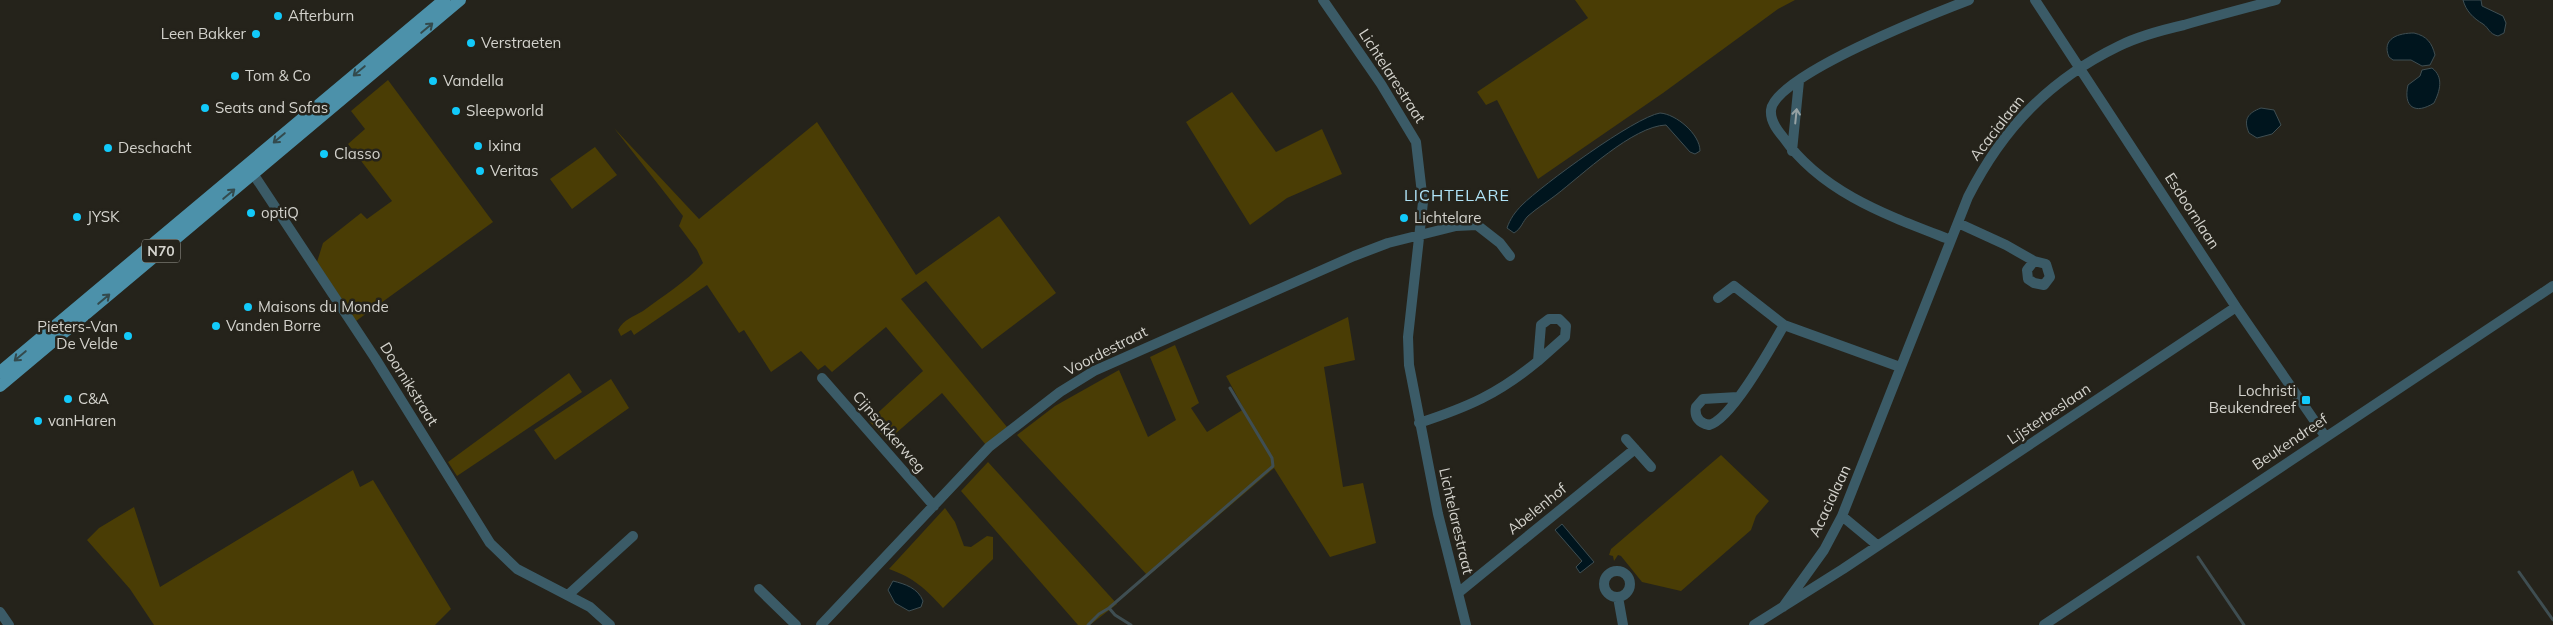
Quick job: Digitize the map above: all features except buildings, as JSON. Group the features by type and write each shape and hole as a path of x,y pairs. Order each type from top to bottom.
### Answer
{"main road":[{"name":"N70","path":"0,386 444,0"},
{"name":"N70","path":"0,372 460,0"}],"street":[{"name":"Lichtelarestraat","path":"1323,0 1381,84 1416,142 1423,202 1407,350 1419,423 1438,514 1466,625"},
{"path":"1951,240 1887,216 1831,185 1806,167 1773,124 1771,110 1777,98 1799,81 1842,54 1888,32 1969,0"},
{"name":"Esdoornlaan","path":"2035,0 2236,307 2325,436"},
{"name":"Acacialaan","path":"1754,625 1783,607 1824,550 1842,516 1886,409 1900,367 1958,223 1986,162 2010,130 2038,100 2081,68 2120,45 2153,33 2276,0"},
{"path":"1792,151 1799,81"},
{"name":"Doornikstraat","path":"250,169 375,358 490,542 517,569 590,607 610,625"},
{"path":"1958,223 2006,245 2034,261"},
{"path":"1420,235 1456,226 1477,225 1500,243 1510,256"},
{"name":"Voordestraat","path":"821,625 989,447 1060,392 1094,371 1354,256 1388,243 1420,235"},
{"path":"1718,298 1734,286 1784,325 1900,367"},
{"name":"Beukendreef","path":"2044,625 2325,436 2553,286"},
{"name":"Lijsterbeslaan","path":"1783,607 2236,307"},
{"path":"1738,396 1784,325"},
{"path":"1419,423 1467,407 1491,395 1538,361"},
{"name":"Cijnsakkerweg","path":"822,378 934,506"},
{"path":"1626,439 1652,467"},
{"name":"Abelenhof","path":"1458,593 1635,449"},
{"path":"1842,516 1877,546"},
{"path":"568,595 633,536"},
{"path":"759,589 796,625"},
{"path":"1618,597 1623,625"},
{"path":"0,612 9,625"}],"shaded area":[{"path":"1575,0 1795,0 1778,9 1663,93 1538,179 1497,100 1486,105 1477,92 1588,18"},
{"path":"388,80 493,222 356,321 317,262 323,243 361,213 367,219 392,201 348,144 365,129 351,111"},
{"path":"1232,92 1276,152 1322,129 1342,174 1287,198 1250,225 1186,122"},
{"path":"817,122 916,275 999,216 1056,293 982,349 926,281 901,299 1007,427 986,445 942,393 887,441 869,421 923,371 886,327 832,372 825,365 818,370 801,351 771,372 744,330 739,333 707,285 634,335 631,330 621,336 618,330 623,323 674,288 703,263 697,250 679,226 683,216 614,128 699,219"},
{"path":"595,147 617,175 572,209 550,179"},
{"path":"1348,317 1355,360 1324,367 1343,487 1363,483 1376,543 1330,557 1274,468 1148,576 1017,435 1055,406 1119,370 1148,437 1176,420 1150,357 1175,345 1199,403 1191,408 1207,432 1244,409 1226,376"},
{"path":"569,373 582,392 457,476 448,462"},
{"path":"611,379 629,408 555,460 534,430"},
{"path":"1721,455 1769,501 1756,516 1751,530 1681,591 1642,582 1621,556 1618,555 1614,561 1613,556 1609,555 1611,549"},
{"path":"988,462 1117,604 1090,625 1078,625 961,491"},
{"path":"353,470 360,487 373,480 451,609 435,625 154,625 130,589 87,540 99,528 134,507 160,587"},
{"path":"945,508 955,522 964,546 971,547 987,536 993,537 993,559 943,608 919,584 889,569"}],"water":[{"path":"2463,0 2481,0 2482,6 2503,16 2506,23 2504,33 2498,36 2491,32 2470,14"},
{"path":"2414,33 2426,38 2432,47 2435,55 2430,65 2422,66 2411,60 2393,60 2389,57 2387,45 2389,41 2403,34"},
{"path":"2432,68 2438,76 2440,84 2434,103 2427,107 2412,107 2407,99 2408,85 2420,76 2422,70"},
{"path":"2261,108 2274,110 2281,125 2272,134 2257,138 2249,133 2247,120 2250,114"},
{"path":"1660,113 1673,117 1686,126 1696,138 1700,151 1695,154 1690,152 1666,125 1653,127 1624,142 1608,153 1531,213 1514,233 1507,228 1513,216 1522,205 1568,168 1631,126"},
{"path":"1562,524 1594,562 1580,573 1576,567 1582,561 1555,530"},
{"path":"893,581 906,585 918,593 923,601 921,607 909,611 895,603 888,590"}],"waterway":[{"path":"1088,625 1273,466 1272,458 1230,388"},
{"path":"2198,557 2244,625"},
{"path":"2519,572 2553,620"},
{"path":"1109,608 1115,615 1131,625"}],"place":[{"name":"Afterburn","path":"278,16"},
{"name":"Leen Bakker","path":"256,34"},
{"name":"Verstraeten","path":"471,43"},
{"name":"Tom & Co","path":"235,76"},
{"name":"Vandella","path":"433,81"},
{"name":"Seats and Sofas","path":"205,108"},
{"name":"Sleepworld","path":"456,111"},
{"name":"Ixina","path":"478,146"},
{"name":"Deschacht","path":"108,148"},
{"name":"Classo","path":"324,154"},
{"name":"Veritas","path":"480,171"},
{"name":"optiQ","path":"251,213"},
{"name":"JYSK","path":"77,217"},
{"name":"Lichtelare","path":"1404,218"},
{"name":"Maisons du Monde","path":"248,307"},
{"name":"Vanden Borre","path":"216,326"},
{"name":"Pieters-Van De Velde","path":"128,336"},
{"name":"C&A","path":"68,399"},
{"name":"Lochristi Beukendreef","path":"2306,400"},
{"name":"vanHaren","path":"38,421"}],"district":[{"name":"LICHTELARE","path":"1457,195"}]}
